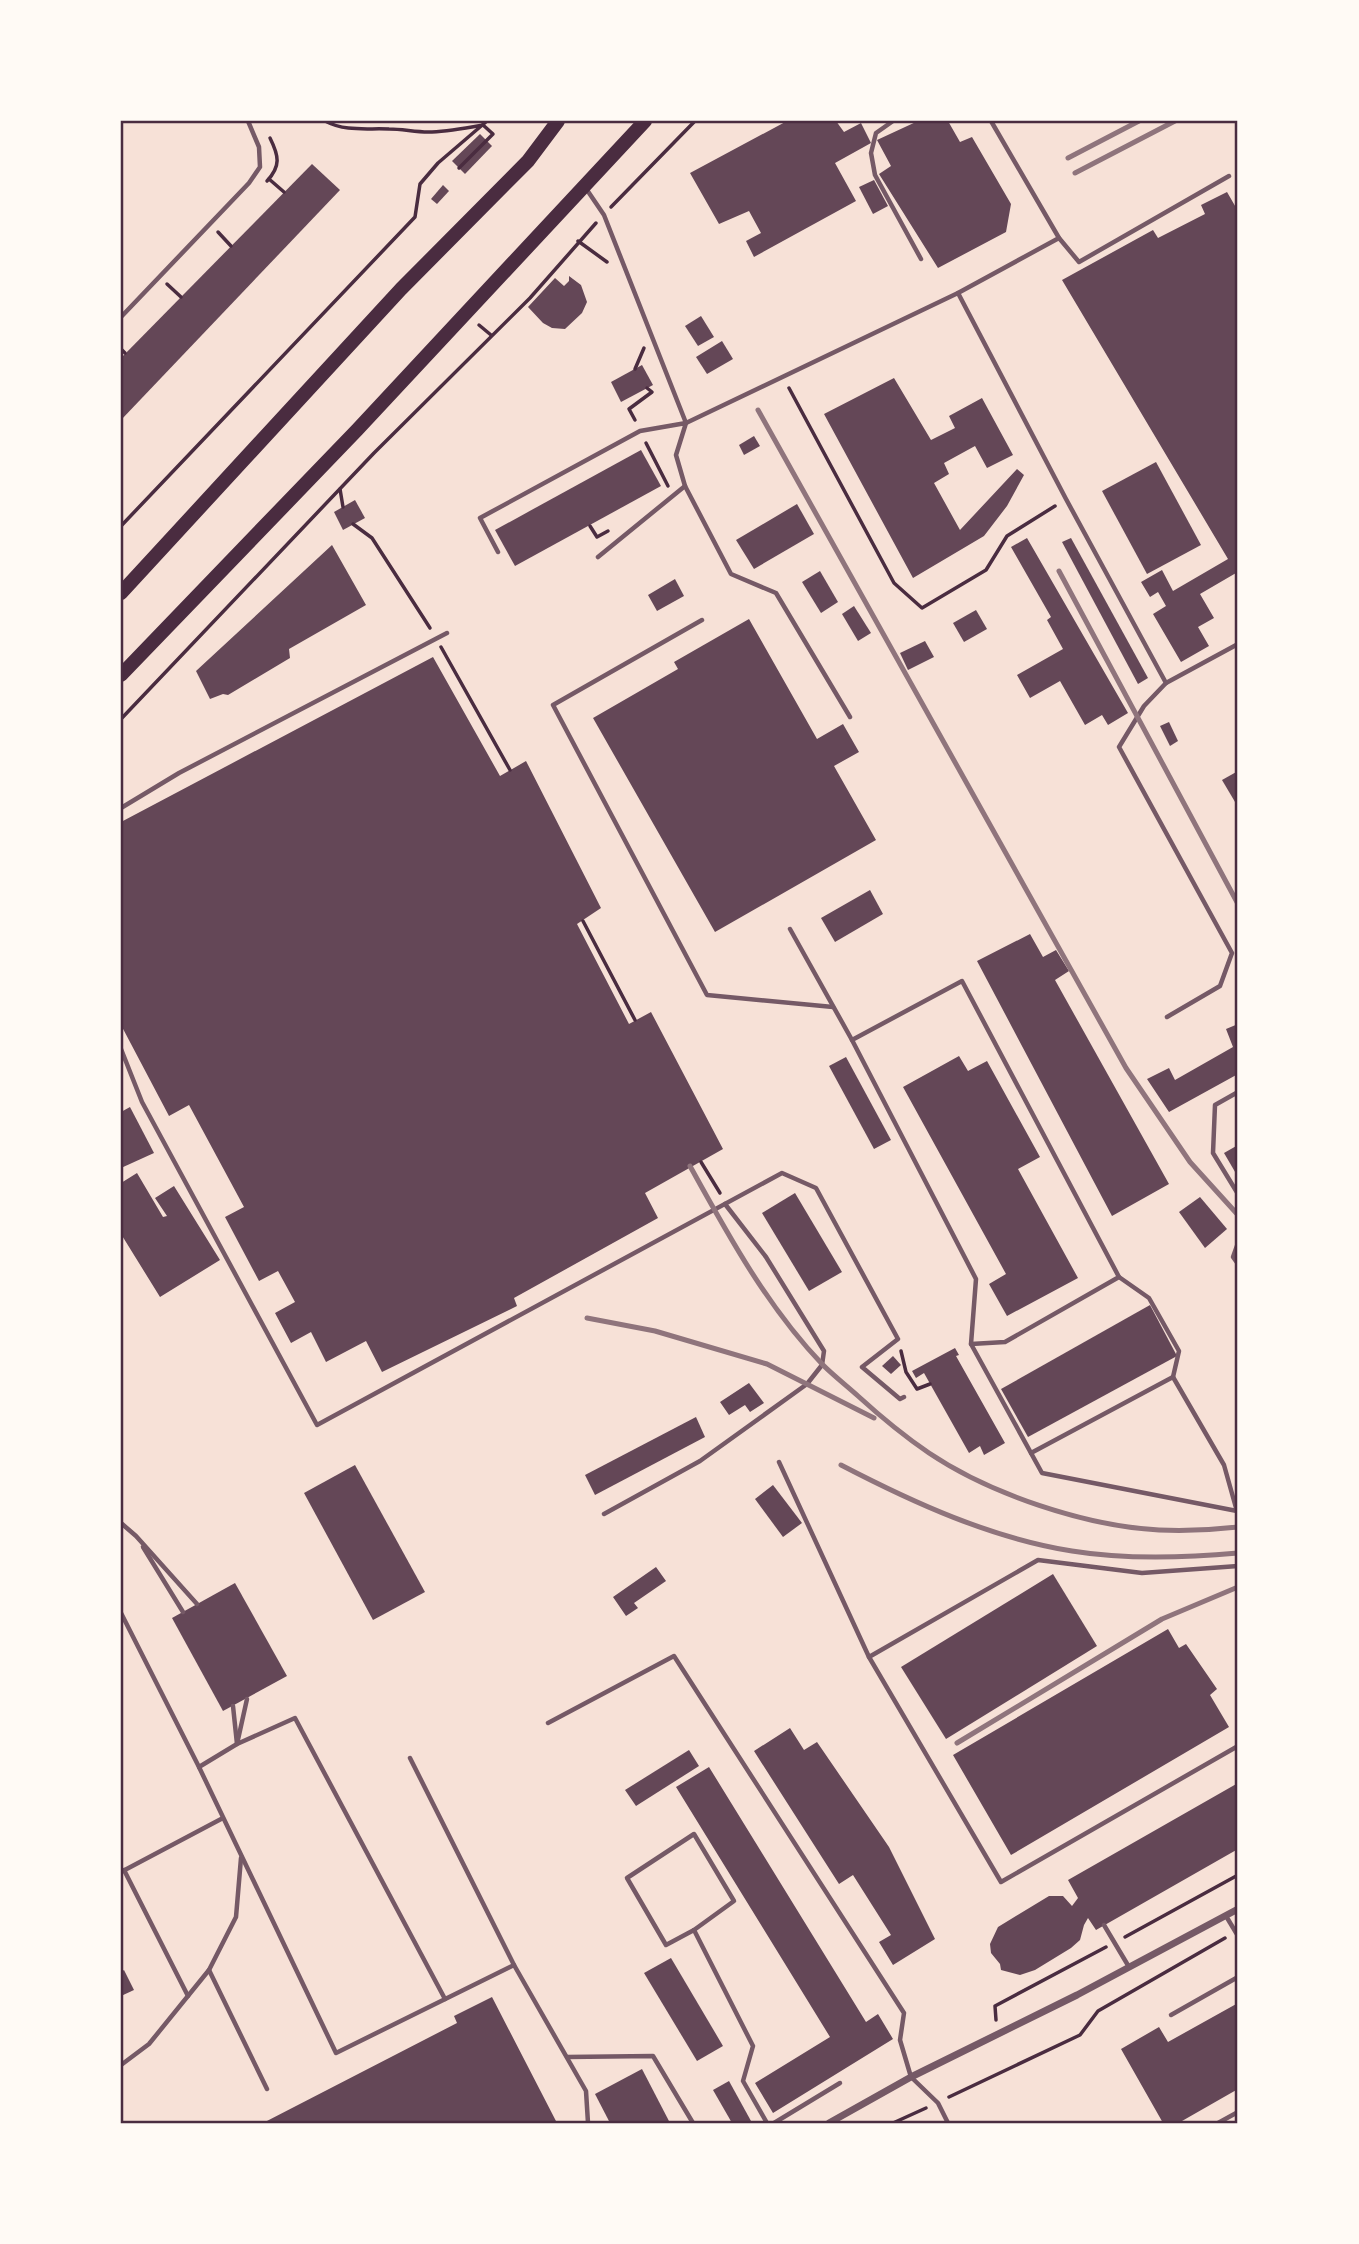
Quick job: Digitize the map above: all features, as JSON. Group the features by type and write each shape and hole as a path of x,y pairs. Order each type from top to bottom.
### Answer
{"main road":[{"path":"121,593 401,289 528,160 558,121"},
{"path":"121,675 358,430 645,121"}],"street":[{"path":"829,2123 911,2077 1077,1996 1238,1909"}],"lane":[{"path":"121,317 249,183 260,167 259,147 248,121"},
{"path":"893,121 876,132 871,153 875,175 921,259"},
{"path":"991,121 1059,238 1079,262 1229,176"},
{"path":"584,187 604,215 686,422 676,455 685,486 731,574 776,593 850,716"},
{"path":"498,552 480,518 640,431 686,422 958,293 1059,238"},
{"path":"958,293 1166,683"},
{"path":"598,557 685,486"},
{"path":"702,620 553,705 707,995 834,1007"},
{"path":"121,808 179,774 447,633"},
{"path":"1167,1017 1220,986 1232,953 1119,747 1144,706 1166,683 1238,644"},
{"path":"790,929 852,1040 976,1279 971,1344 1042,1473 1238,1513 1224,1465 1173,1377 1179,1351 1149,1298 1119,1277 962,981 852,1040"},
{"path":"121,1049 142,1102 317,1425 782,1173 816,1188 898,1339 862,1367 901,1399 904,1397"},
{"path":"1238,1092 1216,1105 1213,1153 1238,1194"},
{"path":"604,1514 700,1461 807,1384 822,1365 824,1351 766,1257 726,1204"},
{"path":"1238,1243 1233,1257 1238,1264"},
{"path":"971,1344 1005,1342 1119,1277"},
{"path":"1031,1453 1173,1377"},
{"path":"779,1462 869,1657 1001,1882 1238,1746"},
{"path":"121,1523 197,1604"},
{"path":"136,1536 183,1612"},
{"path":"869,1657 1038,1560 1142,1573 1238,1566"},
{"path":"121,1613 199,1767 336,2053 514,1965"},
{"path":"548,1723 674,1656 904,2013 900,2040 911,2077 938,2103 948,2123"},
{"path":"237,1744 247,1699"},
{"path":"233,1706 237,1744"},
{"path":"199,1767 237,1744 295,1718 445,1999"},
{"path":"410,1758 514,1965 586,2091 588,2123"},
{"path":"188,1996 123,1871 223,1818"},
{"path":"694,1834 734,1901 694,1930 666,1945 627,1878 694,1834"},
{"path":"121,2065 149,2044 209,1970 236,1917 241,1857"},
{"path":"1226,1916 1237,1934"},
{"path":"1104,1925 1129,1967"},
{"path":"694,1930 752,2046 743,2081 766,2123"},
{"path":"209,1970 267,2089"},
{"path":"1171,2015 1238,1978"},
{"path":"567,2057 653,2056 693,2123"},
{"path":"774,2123 840,2083"},
{"path":"1217,2123 1238,2112"}],"path":[{"path":"325,121 339,128 353,130 429,132 483,125"},
{"path":"389,121 390,129"},
{"path":"121,526 415,217 420,184 438,163 487,121"},
{"path":"121,719 340,489 491,335 532,299 578,241 695,121"},
{"path":"459,169 493,134 483,125"},
{"path":"269,178 284,192"},
{"path":"217,232 231,246"},
{"path":"578,241 607,260 612,272"},
{"path":"166,284 181,297"},
{"path":"635,369 646,344"},
{"path":"121,349 125,354"},
{"path":"783,377 894,583 922,608 986,570 1007,537 1066,499"},
{"path":"647,388 652,392 629,409 673,495"},
{"path":"340,489 343,507"},
{"path":"590,526 597,537 608,531"},
{"path":"583,922 635,1020"},
{"path":"701,1162 726,1204"},
{"path":"898,1339 906,1372 917,1389 930,1384"},
{"path":"893,2123 1080,2035 1098,2011 1237,1934"}],"building":[{"path":"787,121 836,121 844,132 861,123 871,143 835,163 856,201 754,257 746,241 761,233 749,211 719,224 690,173"},
{"path":"918,121 948,121 960,142 972,137 1011,204 1006,232 938,268 879,174 891,166 877,140"},
{"path":"480,134 492,146 465,174 452,161"},
{"path":"312,164 340,190 121,420 121,358"},
{"path":"874,180 888,206 873,214 859,187"},
{"path":"443,185 449,191 437,204 431,199"},
{"path":"1227,192 1238,211 1238,577 1236,573 1200,594 1214,618 1198,627 1209,646 1181,662 1153,614 1166,606 1158,592 1150,597 1141,582 1162,570 1173,591 1228,559 1062,280 1153,230 1158,238 1205,214 1201,205"},
{"path":"569,276 581,285 587,302 582,313 565,329 552,328 543,323 528,307 555,278 564,286 569,281"},
{"path":"701,316 714,337 698,346 685,326"},
{"path":"722,341 733,359 707,374 696,357"},
{"path":"642,365 653,385 621,402 611,382"},
{"path":"894,378 931,440 955,428 949,416 982,398 1013,455 987,468 975,446 944,463 949,474 934,483 960,530 1017,469 1024,475 1007,506 984,536 913,578 824,414"},
{"path":"754,436 760,446 744,455 739,445"},
{"path":"641,450 661,486 515,566 495,530"},
{"path":"1156,462 1201,545 1147,574 1102,491"},
{"path":"355,500 365,518 343,530 334,512"},
{"path":"797,504 814,534 754,569 736,540"},
{"path":"1027,538 1128,713 1108,725 1102,715 1085,725 1060,681 1030,698 1017,675 1063,649 1047,620 1051,617 1011,547"},
{"path":"1071,538 1148,678 1138,684 1062,542"},
{"path":"332,545 366,605 289,649 290,658 228,695 210,699 196,671"},
{"path":"820,571 838,602 821,613 802,582"},
{"path":"675,579 684,596 657,611 648,595"},
{"path":"854,606 871,633 858,641 842,614"},
{"path":"976,610 987,629 964,642 953,623"},
{"path":"749,619 817,739 843,724 859,752 834,766 876,840 715,932 593,718 678,669 674,662"},
{"path":"925,641 934,657 908,670 900,653"},
{"path":"433,657 500,776 526,761 601,908 577,924 629,1024 651,1012 723,1149 645,1193 658,1218 514,1298 517,1306 382,1372 366,1341 326,1362 311,1332 291,1343 275,1313 295,1302 278,1271 259,1281 225,1217 244,1207 189,1105 169,1116 121,1025 121,822"},
{"path":"1169,722 1178,741 1170,746 1160,726"},
{"path":"1238,771 1238,807 1222,780"},
{"path":"870,890 883,914 835,942 821,918"},
{"path":"1030,934 1043,957 1056,950 1069,971 1055,980 1169,1184 1112,1216 977,961"},
{"path":"1238,1024 1238,1074 1169,1112 1147,1079 1169,1068 1175,1080 1233,1047 1226,1029"},
{"path":"959,1056 968,1071 987,1061 1040,1157 1018,1169 1078,1278 1007,1316 989,1284 1006,1274 903,1087"},
{"path":"846,1057 891,1140 874,1149 829,1066"},
{"path":"130,1107 154,1153 121,1168 121,1112"},
{"path":"1238,1145 1238,1177 1224,1153"},
{"path":"137,1173 163,1217 167,1216 155,1198 174,1186 220,1260 160,1297 121,1234 121,1183"},
{"path":"795,1193 842,1272 809,1291 762,1213"},
{"path":"1200,1197 1227,1229 1205,1248 1179,1212"},
{"path":"1150,1305 1177,1356 1028,1437 1001,1389"},
{"path":"955,1348 959,1355 956,1356 1005,1443 984,1455 980,1446 969,1453 924,1373 916,1378 912,1371"},
{"path":"893,1356 901,1365 891,1374 882,1366"},
{"path":"749,1383 764,1403 750,1412 745,1405 729,1415 720,1402"},
{"path":"696,1417 705,1437 595,1495 585,1475"},
{"path":"355,1465 425,1592 373,1620 304,1493"},
{"path":"773,1485 802,1523 783,1537 755,1499"},
{"path":"656,1567 666,1581 634,1603 638,1608 626,1616 613,1597"},
{"path":"1053,1574 1097,1646 946,1739 901,1667"},
{"path":"235,1583 287,1676 223,1711 172,1618"},
{"path":"1168,1629 1179,1648 1186,1644 1217,1689 1210,1695 1229,1727 1011,1855 953,1755"},
{"path":"790,1728 804,1750 817,1742 889,1847 935,1939 893,1965 879,1942 891,1935 853,1875 839,1884 754,1751"},
{"path":"689,1750 699,1766 636,1806 625,1790"},
{"path":"709,1767 866,2022 878,2014 893,2039 773,2113 755,2083 830,2037 676,1787"},
{"path":"1238,1783 1238,1849 1096,1930 1088,1918 1080,1940 1035,1970 1020,1975 1001,1970 1000,1964 991,1953 990,1944 998,1927 1049,1896 1063,1896 1072,1906 1078,1898 1068,1880"},
{"path":"671,1958 723,2046 697,2061 644,1973"},
{"path":"124,1970 134,1990 121,1996 121,1972"},
{"path":"492,1997 557,2123 263,2123 457,2023 454,2016"},
{"path":"1238,2003 1238,2089 1182,2121 1183,2123 1163,2123 1121,2049 1159,2027 1168,2042"},
{"path":"642,2069 670,2123 610,2123 595,2094"},
{"path":"729,2081 751,2121 732,2123 713,2090"}],"railway":[{"path":"1068,158 1139,121"},
{"path":"1075,173 1175,121"},
{"path":"758,410 1126,1068 1190,1162 1238,1215"},
{"path":"1059,571 1238,904"},
{"path":"690,1166 750,1270 803,1343 827,1369 875,1411 929,1453 980,1482 1070,1515 1159,1530 1238,1527"},
{"path":"587,1318 655,1331 767,1364 874,1418"},
{"path":"841,1465 896,1493 954,1517 1042,1545 1093,1554 1134,1557 1238,1553"},
{"path":"957,1743 1162,1619 1238,1587"}]}
